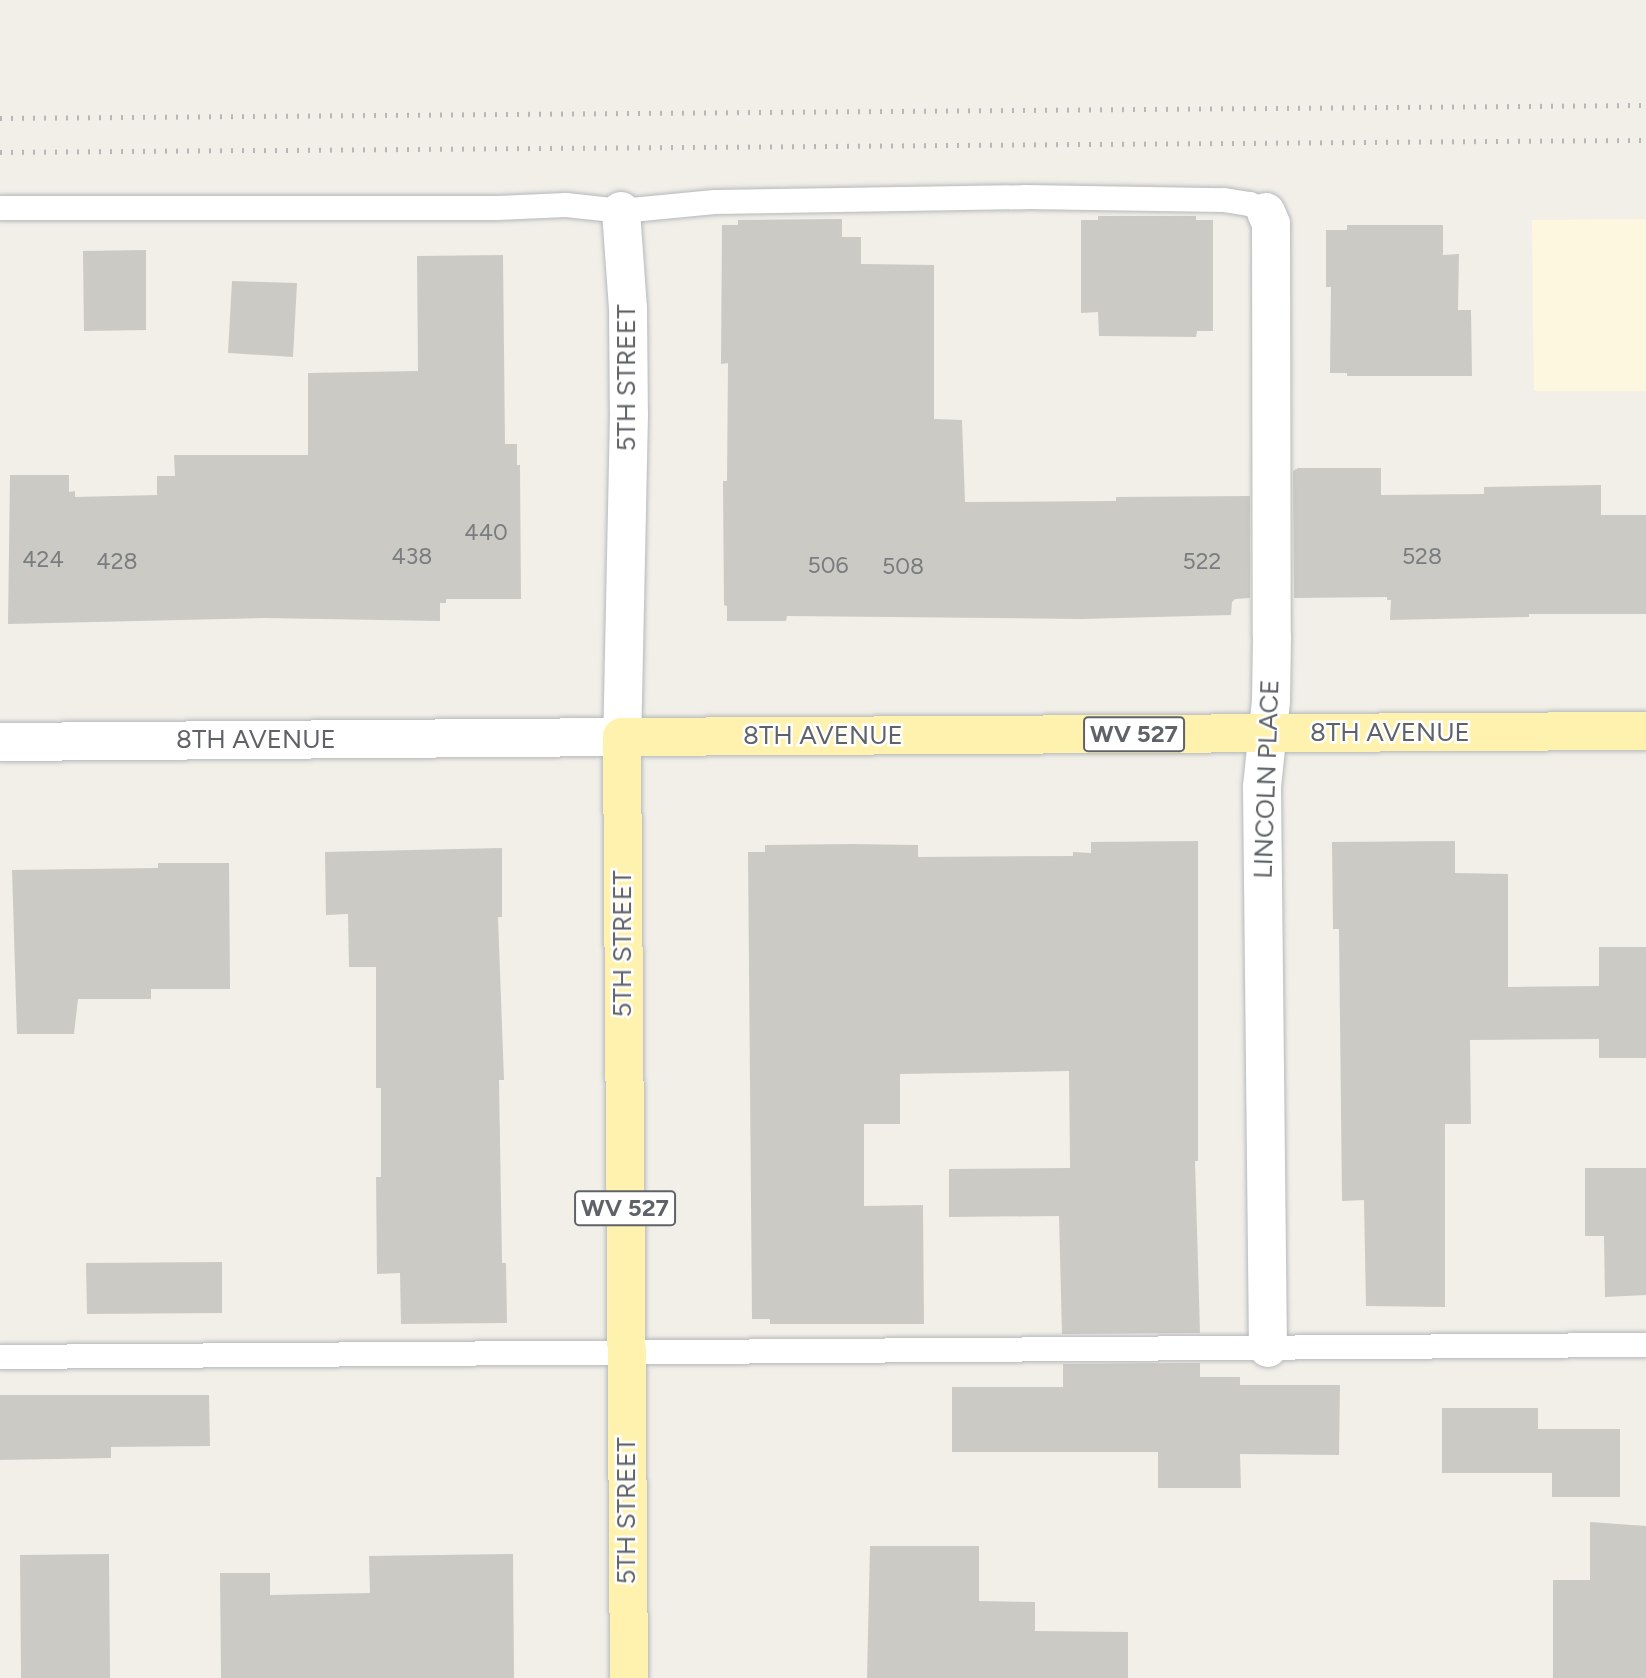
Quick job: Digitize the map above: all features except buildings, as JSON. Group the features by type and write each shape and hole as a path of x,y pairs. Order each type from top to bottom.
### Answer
{"main road":[{"name":"8TH AVENUE","path":"622,737 1646,731"},
{"name":"5TH STREET","path":"622,737 629,1678"}],"street":[{"name":"5TH STREET","path":"621,211 628,308 629,415 622,737"},
{"name":"LINCOLN PLACE","path":"1266,212 1271,224 1272,647 1262,801 1268,1348"},
{"name":"8TH AVENUE","path":"0,742 622,737"}],"lane":[{"path":"0,208 497,208 566,205 621,211 715,202 1025,197 1224,200 1250,204 1266,212"},
{"path":"0,1357 1646,1345"}],"shaded area":[{"path":"1646,219 1646,391 1534,391 1532,220"}],"railway":[{"path":"0,118 1646,105"},
{"path":"0,152 1646,140"}]}
